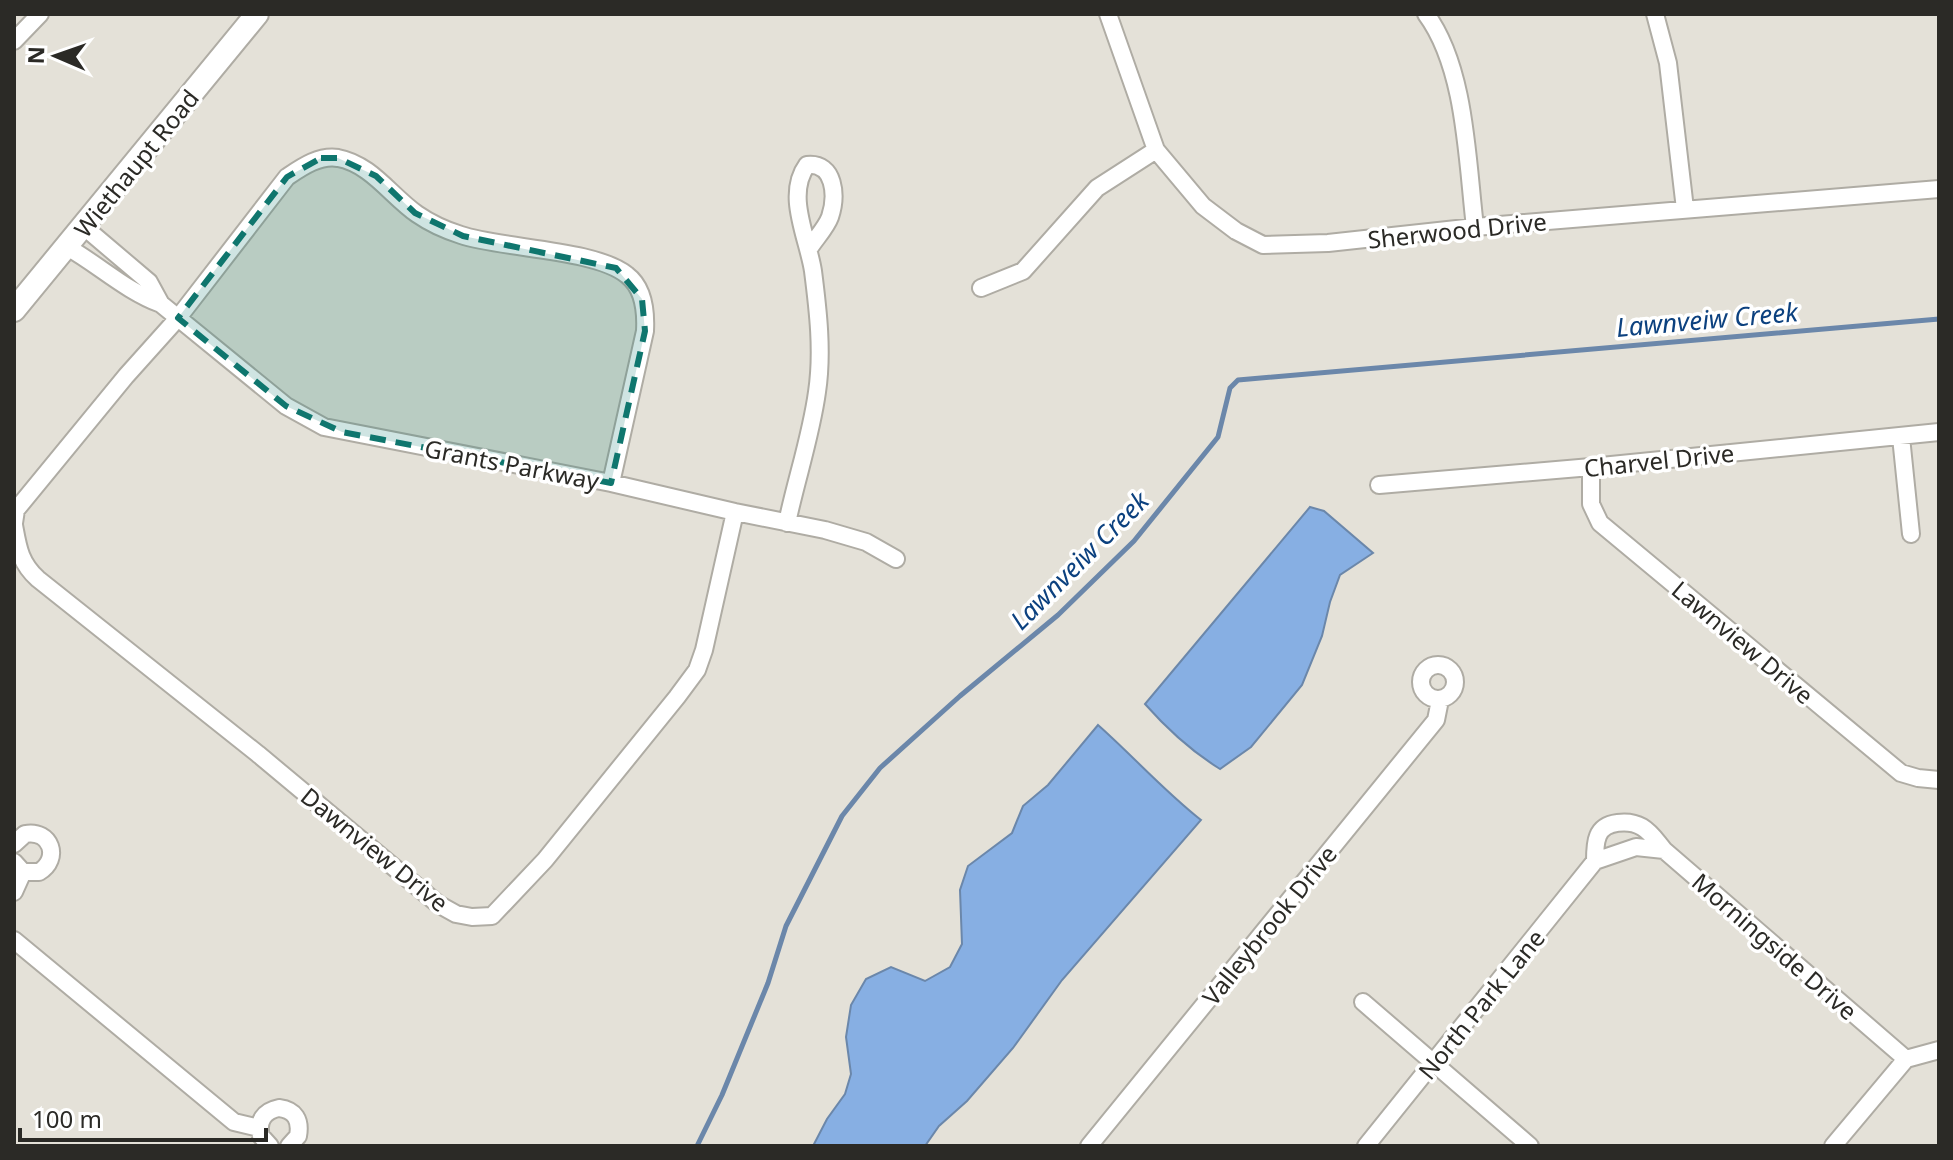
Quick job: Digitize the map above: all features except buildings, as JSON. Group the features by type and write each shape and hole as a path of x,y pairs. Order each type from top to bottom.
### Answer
{"street":[{"path":"14,41 40,14"},
{"name":"Wiethaupt Road","path":"14,310 257,14"},
{"name":"Sherwood Drive","path":"1108,14 1156,150 1203,206 1236,231 1263,245 1328,243 1475,227 1939,189"},
{"path":"1426,14 1435,26 1459,89 1475,227"},
{"path":"1655,14 1668,63 1685,209"},
{"path":"981,288 1023,271 1097,188 1156,150"},
{"path":"15,529 16,510 178,318 287,177 321,158 338,158 376,176 415,213 463,236 601,263 629,275 642,299 645,331 611,483"},
{"name":"Grants Parkway","path":"83,226 149,282 161,304"},
{"name":"Grants Parkway","path":"67,247 98,265 137,295 161,304 286,406 324,427 611,483 787,523 866,542 896,559"},
{"path":"787,523 818,381 819,319 809,249"},
{"name":"Charvel Drive","path":"1379,485 1939,432"},
{"path":"1901,437 1911,534"},
{"name":"Lawnview Drive","path":"1591,467 1591,504 1600,523 1901,773 1939,780"},
{"name":"Dawnview Drive","path":"15,529 25,568 258,754 438,904 456,914 472,917 492,916 545,860 697,670 716,603 735,512"},
{"name":"Valleybrook Drive","path":"1089,1146 1436,720 1440,700"},
{"name":"North Park Lane","path":"1366,1146 1595,861 1596,838 1600,831 1611,824 1623,822 1645,828 1664,850"},
{"path":"14,844 18,838 32,833 40,835 51,846 52,854 45,868 31,874 19,867 14,892"},
{"path":"1595,861 1636,847 1664,850"},
{"name":"Morningside Drive","path":"1664,850 1906,1059"},
{"path":"14,940 234,1122 259,1128"},
{"path":"1363,1002 1530,1146"},
{"path":"1833,1146 1906,1059 1939,1050"},
{"path":"270,1146 261,1136 259,1128 265,1114 271,1109 287,1109 294,1113 300,1128 298,1136 289,1146"}],"highlighted area":[{"path":"321,158 338,158 376,176 415,213 463,236 616,268 642,299 645,331 611,483 342,432 286,406 178,318 287,177"}],"water":[{"path":"1310,507 1324,511 1373,553 1340,575 1322,636 1302,685 1251,747 1220,769 1180,740 1145,704"},
{"path":"1098,725 1201,820 1062,980 1013,1048 967,1101 939,1126 925,1146 813,1146 845,1094 851,1074 846,1037 851,1005 866,979 891,967 925,981 950,967 962,944 960,890 968,866 1012,833 1023,806 1048,785"}],"waterway":[{"name":"Lawnveiw Creek","path":"697,1146 722,1095 768,983 786,926 842,816 880,768 960,696 1058,615 1134,541 1218,437 1230,388 1238,380 1939,319"}]}
